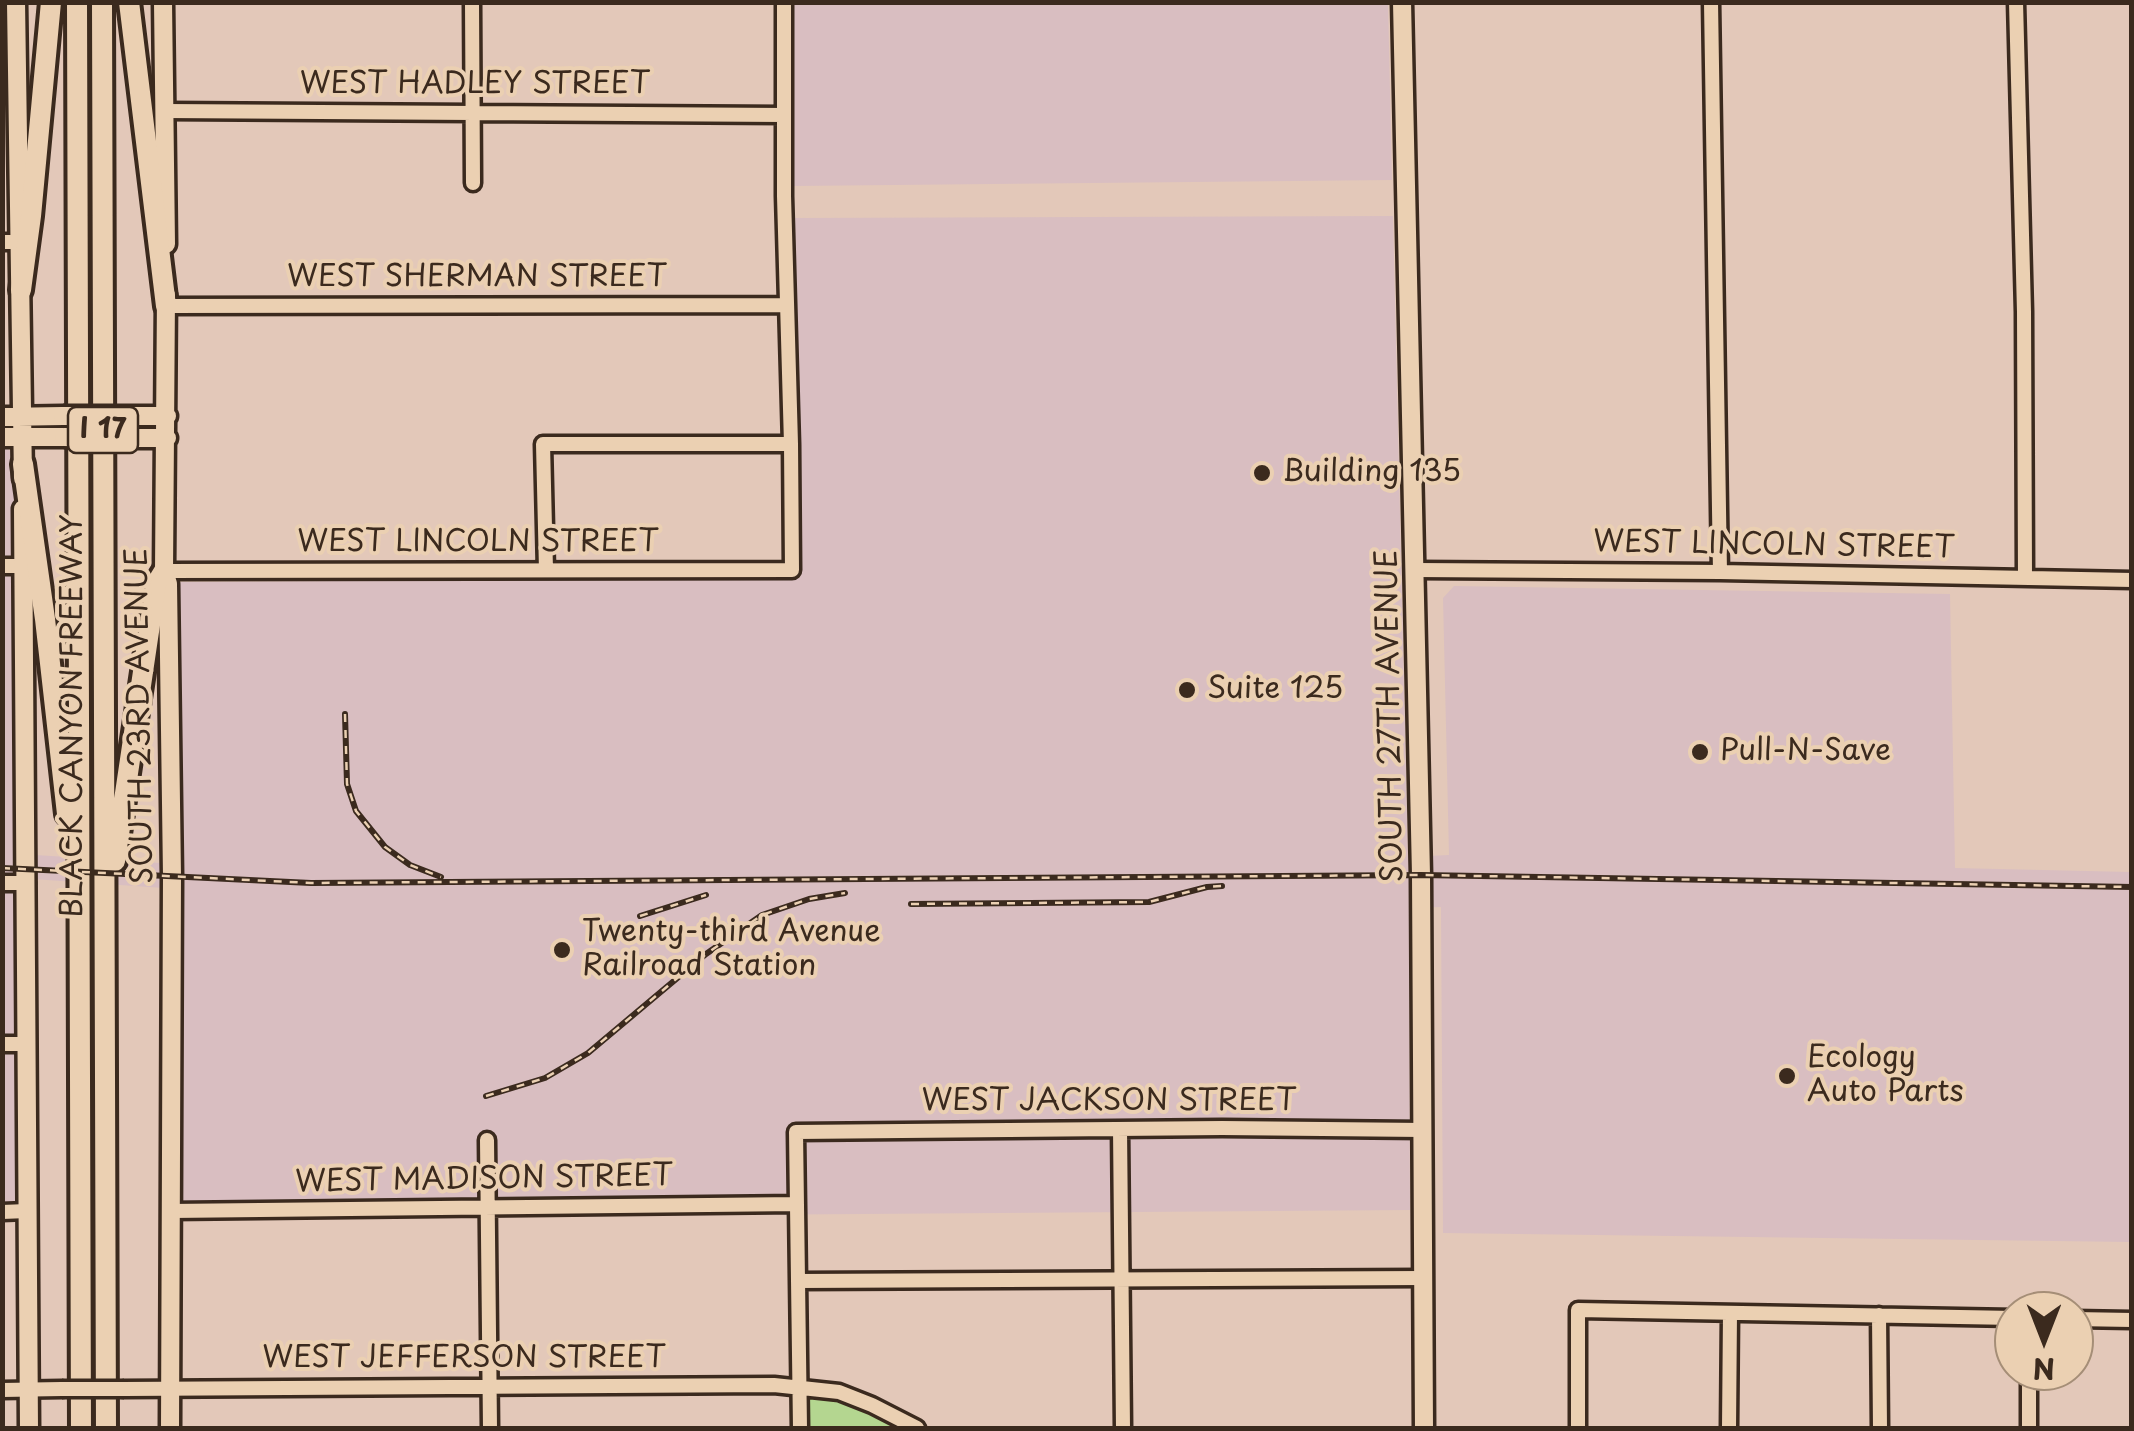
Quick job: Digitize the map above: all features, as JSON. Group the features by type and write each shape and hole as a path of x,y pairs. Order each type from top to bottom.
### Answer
{"highway":[{"path":"13,290 31,216 51,2"},
{"name":"BLACK CANYON FREEWAY","path":"76,2 81,1428"},
{"name":"BLACK CANYON FREEWAY","path":"102,2 106,1428"},
{"path":"129,2 166,306"},
{"path":"23,464 79,916"},
{"path":"105,937 156,584 164,570"},
{"path":"68,1428 81,1366"}],"main road":[{"path":"16,2 10,112 12,437 23,464 27,1211 38,1390 29,1428"},
{"name":"SOUTH 23RD AVENUE","path":"163,2 167,416 164,570 168,584 172,876 170,1428"},
{"name":"SOUTH 27TH AVENUE","path":"1402,2 1416,570 1424,1428"},
{"path":"12,416 167,416"},
{"path":"12,437 167,438"}],"street":[{"path":"472,2 473,182"},
{"path":"546,570 543,444 791,444 784,2"},
{"path":"1711,2 1720,572"},
{"path":"2016,2 2024,312 2025,578"},
{"name":"WEST HADLEY STREET","path":"165,111 784,115"},
{"name":"WEST SHERMAN STREET","path":"166,306 787,305"},
{"name":"WEST LINCOLN STREET","path":"164,570 792,570 791,444"},
{"path":"2,566 22,566"},
{"name":"WEST LINCOLN STREET","path":"1416,570 2132,580"},
{"path":"2,883 26,883"},
{"path":"2,1044 27,1044"},
{"path":"1120,1129 1123,1428"},
{"name":"WEST JACKSON STREET","path":"797,1204 796,1132 1423,1130"},
{"path":"488,1140 490,1428"},
{"path":"797,1204 800,1428"},
{"name":"WEST MADISON STREET","path":"171,1211 797,1204"},
{"path":"2,1212 27,1211"},
{"path":"798,1281 1423,1278"},
{"path":"1578,1428 1578,1310 1994,1318"},
{"path":"1729,1428 1730,1313"},
{"path":"1879,1316 1880,1428"},
{"path":"2094,1319 2132,1320"},
{"name":"WEST JEFFERSON STREET","path":"2,1390 774,1384 839,1392 917,1428"},
{"path":"2029,1391 2029,1428"}],"shaded area":[{"path":"791,3 1388,3 1392,180 793,186"},
{"path":"1393,216 1408,857 1449,855 1443,598 1454,586 1950,594 1955,868 2131,872 2131,1242 1443,1233 1441,907 1409,908 1410,1210 179,1219 178,889 3,877 3,445 10,451 15,469 20,854 176,864 175,591 181,582 800,578 795,218"},
{"path":"2,890 17,893 21,1205 3,1205"}],"green space":[{"path":"799,1386 822,1388 917,1428 800,1428"}],"railway":[{"path":"345,714 347,784 356,811 385,847 410,865 441,877"},
{"path":"2,868 311,883 1421,875 2132,887"},
{"path":"911,904 1149,902 1222,886"},
{"path":"486,1096 545,1078 588,1053 706,954 762,915 809,899 845,893"},
{"path":"640,916 706,895"}],"place":[{"name":"Building 135","path":"1262,473"},
{"name":"Suite 125","path":"1187,690"},
{"name":"Pull-N-Save","path":"1700,752"},
{"name":"Twenty-third Avenue Railroad Station","path":"562,950"},
{"name":"Ecology Auto Parts","path":"1787,1076"}]}
